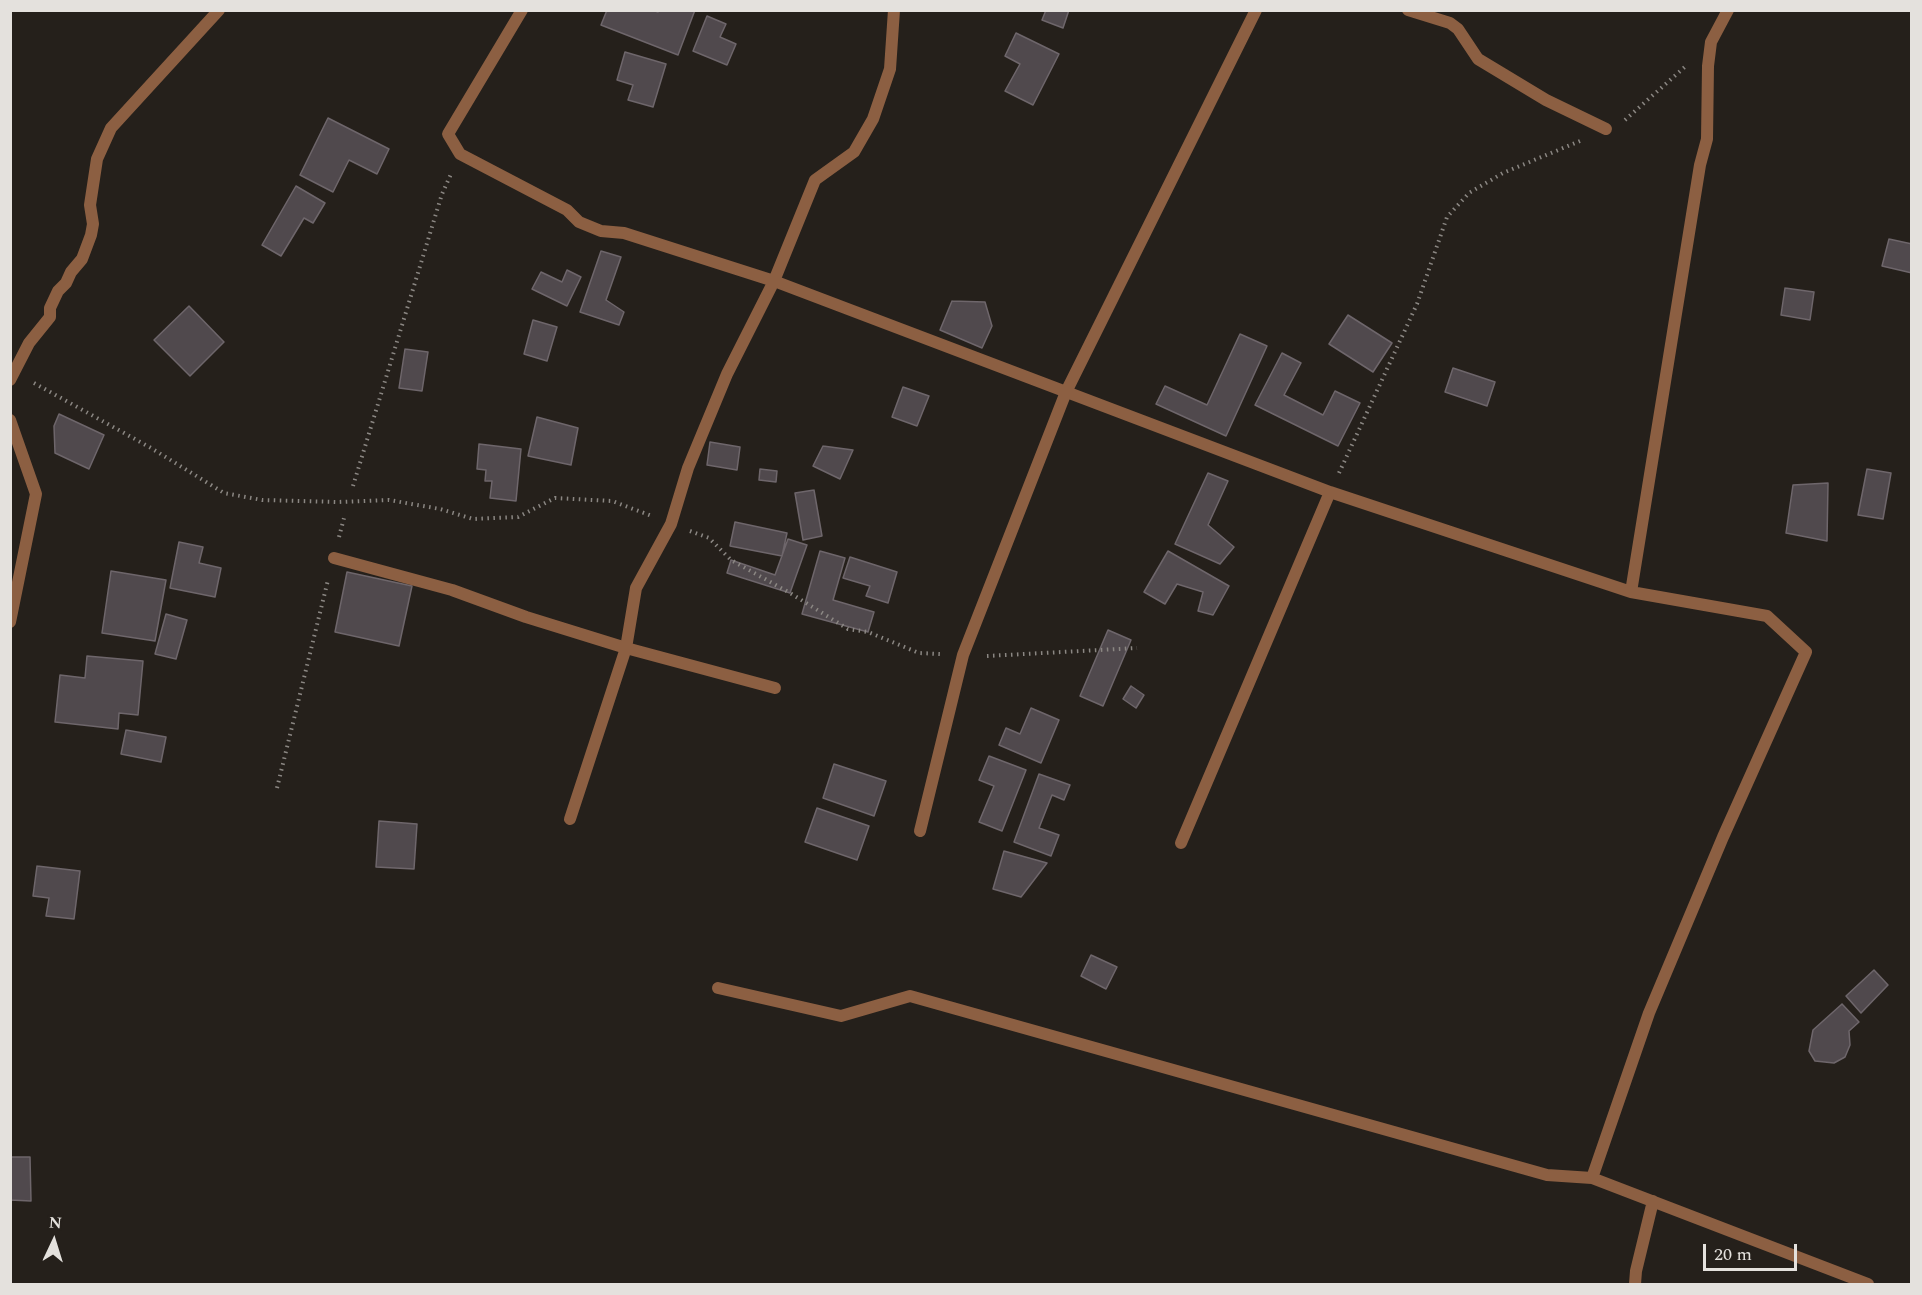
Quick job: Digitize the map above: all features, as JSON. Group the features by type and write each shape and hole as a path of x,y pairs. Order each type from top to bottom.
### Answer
{"street":[{"path":"13,377 29,344 50,317 50,308 58,291 82,259 93,224 90,204 97,159 111,128 219,10"},
{"path":"522,10 448,134 460,154 567,210 579,222 601,231 624,233 774,281 1330,492 1631,592 1767,616 1806,652 1723,837 1649,1013 1592,1178"},
{"path":"570,819 626,648 636,588 671,524 688,468 727,374 774,281 815,180 854,152 873,119 890,69 894,10"},
{"path":"920,831 963,655 1066,392 1256,10"},
{"path":"1408,10 1450,23 1458,29 1478,59 1546,100 1606,129"},
{"path":"1631,592 1698,177 1707,139 1708,66 1711,42 1728,10"},
{"path":"10,420 36,494 10,622"},
{"path":"1181,843 1330,492"},
{"path":"333,558 452,590 526,617 626,648 775,688"},
{"path":"718,988 841,1016 910,996 1547,1175 1592,1178 1868,1284"},
{"path":"1635,1284 1636,1270 1653,1202"}],"path":[{"path":"1330,492 1417,304 1448,217 1469,193 1503,173 1627,120 1711,42"},
{"path":"353,486 442,194 460,154"},
{"path":"13,377 151,448 224,493 262,500 338,502 389,500 473,519 518,517 555,498 612,501 709,538 731,560 848,629 868,632 919,653 1000,657 1137,648"},
{"path":"278,788 344,518"}],"building":[{"path":"607,10 658,12 658,10 695,10 678,55 601,25"},
{"path":"1046,10 1069,10 1063,28 1042,20"},
{"path":"707,16 726,24 720,37 736,44 727,65 693,51"},
{"path":"1016,33 1059,54 1033,105 1005,91 1020,64 1005,56"},
{"path":"625,52 666,64 653,107 628,100 633,85 617,80"},
{"path":"328,118 389,149 377,174 349,160 333,192 300,175"},
{"path":"296,186 325,203 313,223 304,218 281,256 262,245"},
{"path":"1889,239 1912,244 1912,273 1882,266"},
{"path":"601,251 621,257 606,300 624,312 619,325 580,312"},
{"path":"567,270 581,277 567,306 532,289 541,272 562,282"},
{"path":"1785,288 1814,292 1810,320 1781,315"},
{"path":"952,301 985,302 992,326 982,348 940,330"},
{"path":"189,306 224,342 190,376 154,340"},
{"path":"1348,315 1392,343 1373,372 1329,344"},
{"path":"533,320 557,327 547,361 524,354"},
{"path":"1240,334 1267,346 1226,436 1156,404 1165,386 1207,405"},
{"path":"405,349 428,352 422,391 399,388"},
{"path":"1282,353 1301,363 1284,395 1323,415 1335,391 1360,403 1338,446 1255,405"},
{"path":"1453,368 1495,382 1487,406 1445,392"},
{"path":"903,387 929,396 917,426 892,417"},
{"path":"59,414 104,435 89,469 55,453 54,426"},
{"path":"537,417 578,428 571,465 528,456"},
{"path":"710,442 740,447 737,470 707,465"},
{"path":"479,444 521,449 516,501 490,498 492,481 485,481 486,470 477,469"},
{"path":"823,446 853,450 840,479 813,466"},
{"path":"760,469 777,471 776,482 759,480"},
{"path":"1867,469 1891,473 1883,519 1858,515"},
{"path":"1208,473 1228,481 1208,525 1234,547 1220,564 1175,544"},
{"path":"1828,483 1827,541 1786,533 1793,485"},
{"path":"814,490 822,536 803,540 795,493"},
{"path":"735,522 787,533 782,556 730,546"},
{"path":"788,539 807,545 790,593 727,573 731,560 775,575"},
{"path":"179,542 203,547 199,563 221,568 215,597 170,588"},
{"path":"820,551 845,558 833,600 874,612 868,632 802,614"},
{"path":"1168,551 1229,586 1213,615 1198,611 1203,592 1177,584 1165,604 1144,592"},
{"path":"850,557 897,572 888,603 866,596 870,586 843,578"},
{"path":"111,571 166,580 155,641 102,633"},
{"path":"347,572 412,586 399,646 335,632"},
{"path":"166,614 187,620 176,659 155,654"},
{"path":"1108,630 1131,640 1103,706 1080,696"},
{"path":"87,656 143,661 138,715 119,713 118,729 55,722 60,675 85,678"},
{"path":"1131,686 1144,695 1136,708 1123,699"},
{"path":"1031,708 1059,720 1041,763 999,745 1006,728 1020,734"},
{"path":"126,730 166,737 161,762 121,754"},
{"path":"989,756 1026,770 1002,831 979,822 994,786 979,780"},
{"path":"834,764 886,781 874,816 823,798"},
{"path":"1039,774 1070,785 1064,800 1052,795 1039,828 1059,835 1051,856 1014,842"},
{"path":"817,808 869,826 857,860 805,842"},
{"path":"379,821 417,824 414,869 376,867"},
{"path":"1004,851 1047,863 1021,897 993,889"},
{"path":"37,866 80,871 74,919 46,916 49,898 33,896"},
{"path":"1091,955 1117,967 1106,989 1081,976"},
{"path":"1874,970 1888,985 1861,1013 1846,996"},
{"path":"1842,1004 1859,1022 1849,1031 1850,1045 1845,1057 1834,1063 1815,1061 1809,1051 1813,1030"},
{"path":"10,1157 30,1157 31,1201 10,1200"}]}
